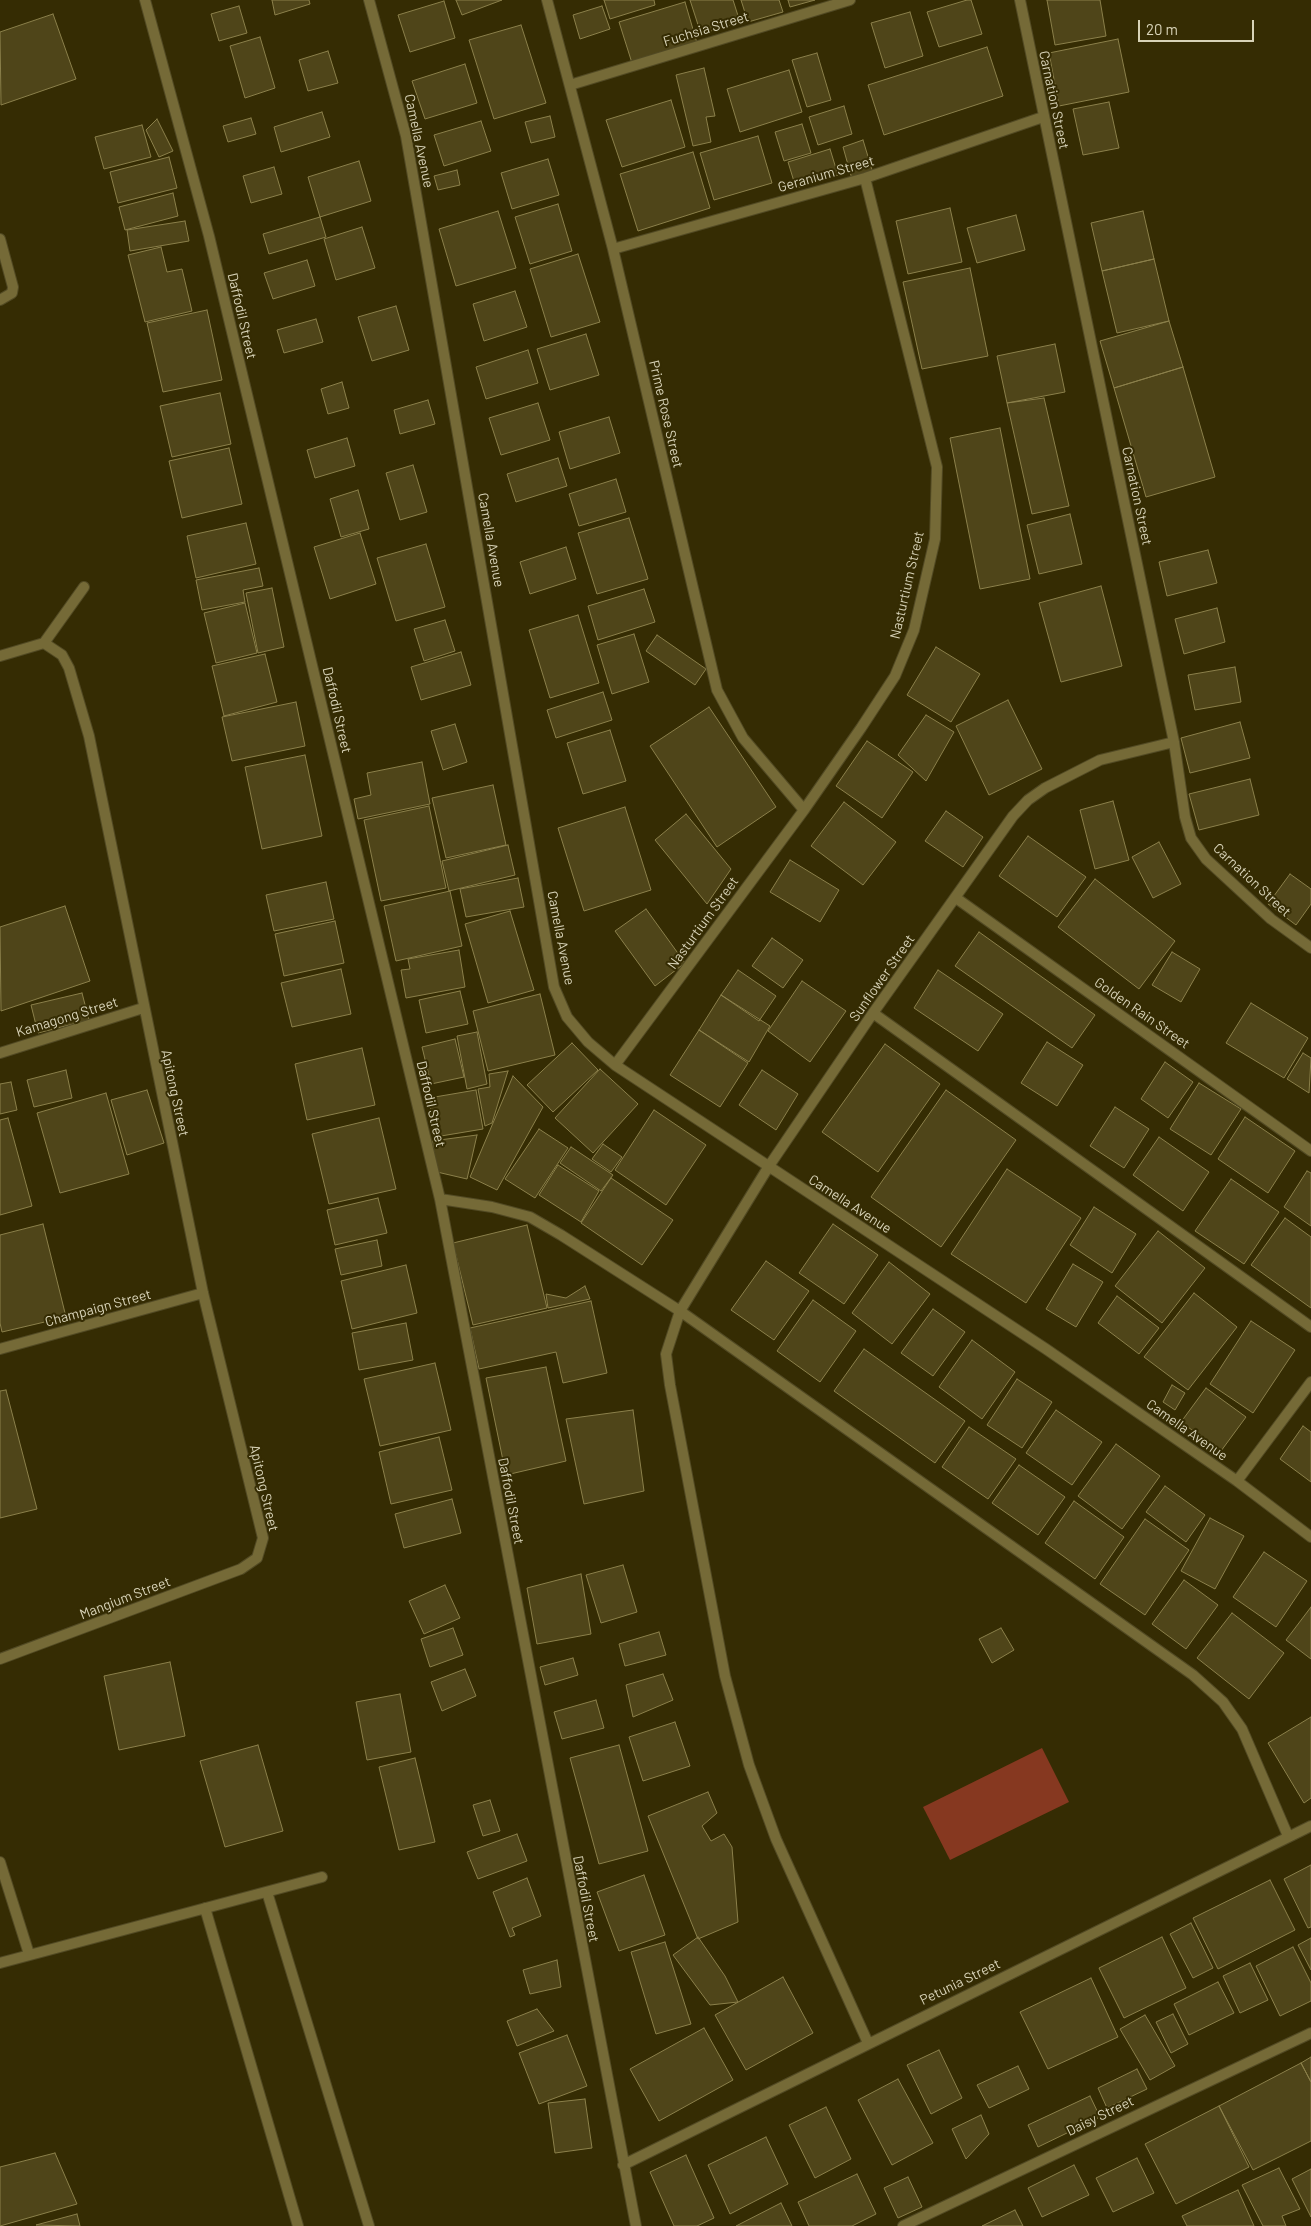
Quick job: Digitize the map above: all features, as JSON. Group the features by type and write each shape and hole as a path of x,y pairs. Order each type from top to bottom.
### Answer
{"street":[{"name":"Daffodil Street","path":"145,0 211,245 440,1198 636,2226"},
{"name":"Camella Avenue","path":"369,0 406,136 554,987 567,1017 588,1042 615,1065 1046,1349 1237,1481 1311,1537"},
{"name":"Prime Rose Street","path":"547,0 613,248 717,690 743,738 804,810"},
{"name":"Fuchsia Street","path":"570,85 850,0"},
{"name":"Carnation Street","path":"1020,0 1174,742 1185,817 1191,838 1199,850 1271,919 1311,948"},
{"name":"Geranium Street","path":"613,248 865,178 1043,117"},
{"name":"Nasturtium Street","path":"615,1065 804,810 895,676 914,630 934,539 937,467 865,178"},
{"path":"0,239 13,287 12,293 0,300"},
{"path":"0,656 44,643 84,587"},
{"name":"Apitong Street","path":"44,643 62,655 69,668 89,736 143,1008 203,1293 263,1538 257,1558"},
{"name":"Sunflower Street","path":"868,2043 776,1839 749,1765 725,1676 666,1354 680,1311 769,1166 873,1013 1013,816 1028,800 1045,788 1100,760 1174,742"},
{"name":"Golden Rain Street","path":"956,898 1311,1151"},
{"name":"Kamagong Street","path":"0,1053 143,1008"},
{"path":"873,1013 1311,1328"},
{"path":"440,1198 492,1207 530,1217 680,1311 1194,1675 1223,1702 1242,1729 1288,1836"},
{"name":"Champaign Street","path":"0,1349 203,1293"},
{"path":"1237,1481 1311,1382"},
{"name":"Mangium Street","path":"0,1660 242,1569 257,1558"},
{"name":"Petunia Street","path":"623,2165 1311,1826"},
{"path":"0,1862 29,1954"},
{"path":"0,1963 322,1877"},
{"path":"267,1892 369,2226"},
{"path":"205,1908 298,2226"},
{"name":"Daisy Street","path":"902,2226 1311,2033"}],"shaded area":[{"path":"1042,1748 1069,1802 950,1860 923,1807"}],"building":[{"path":"272,0 309,0 310,4 275,15"},
{"path":"456,0 502,0 462,15"},
{"path":"604,0 654,0 655,5 610,19"},
{"path":"690,0 733,0 740,22 701,34"},
{"path":"741,0 779,0 783,12 748,22"},
{"path":"788,0 815,0 790,7"},
{"path":"971,0 982,34 939,47 927,12"},
{"path":"1047,0 1100,0 1106,36 1055,45"},
{"path":"444,1 455,38 410,52 398,15"},
{"path":"685,2 697,43 632,63 619,22"},
{"path":"239,6 247,33 219,41 211,14"},
{"path":"602,6 610,29 580,39 573,15"},
{"path":"910,12 923,56 885,68 871,23"},
{"path":"53,14 76,79 1,105 0,32"},
{"path":"521,25 546,103 494,119 469,40"},
{"path":"260,37 275,88 245,98 230,46"},
{"path":"1118,39 1129,92 1059,106 1049,53"},
{"path":"987,47 1003,96 884,135 868,85"},
{"path":"328,51 338,83 308,91 299,60"},
{"path":"817,53 831,100 807,107 792,60"},
{"path":"465,64 477,103 425,119 412,81"},
{"path":"704,68 715,116 706,117 711,142 693,146 676,75"},
{"path":"789,70 802,112 740,132 727,89"},
{"path":"671,100 685,147 622,167 606,120"},
{"path":"1109,102 1119,148 1083,155 1073,109"},
{"path":"844,106 852,134 818,145 809,117"},
{"path":"322,112 330,137 281,152 274,127"},
{"path":"550,116 555,137 531,143 525,122"},
{"path":"251,118 256,134 228,142 223,126"},
{"path":"157,119 173,151 159,157 146,130"},
{"path":"481,121 491,151 444,166 434,135"},
{"path":"802,124 811,153 784,161 775,132"},
{"path":"142,125 151,157 104,169 95,137"},
{"path":"758,136 772,183 714,200 700,153"},
{"path":"863,140 873,173 852,179 843,147"},
{"path":"830,149 838,175 796,188 788,162"},
{"path":"693,152 710,208 638,231 620,174"},
{"path":"169,157 177,188 118,203 110,172"},
{"path":"548,159 559,195 512,209 501,173"},
{"path":"359,161 371,201 320,217 308,177"},
{"path":"274,167 282,194 251,203 243,176"},
{"path":"457,170 460,185 438,190 434,176"},
{"path":"173,193 178,216 125,230 119,207"},
{"path":"558,204 572,251 530,264 515,217"},
{"path":"950,208 962,262 908,274 896,221"},
{"path":"498,211 516,268 456,286 439,229"},
{"path":"1143,211 1154,259 1102,271 1091,223"},
{"path":"1016,215 1025,250 977,263 967,228"},
{"path":"320,217 326,237 269,254 263,234"},
{"path":"185,221 189,241 130,251 127,230"},
{"path":"362,227 375,268 336,280 324,239"},
{"path":"161,247 167,272 182,269 192,311 145,322 128,255"},
{"path":"578,254 600,322 551,337 530,269"},
{"path":"1154,259 1169,321 1117,333 1102,271"},
{"path":"307,260 315,286 273,299 264,273"},
{"path":"970,268 988,356 922,369 903,282"},
{"path":"515,291 527,327 484,341 473,304"},
{"path":"396,306 409,350 372,361 358,317"},
{"path":"207,310 222,380 163,392 147,323"},
{"path":"316,319 323,342 284,353 277,330"},
{"path":"1169,321 1183,367 1114,388 1100,341"},
{"path":"586,334 599,375 550,390 537,349"},
{"path":"1055,344 1065,392 1007,403 997,356"},
{"path":"528,350 538,383 486,399 476,367"},
{"path":"1183,367 1215,477 1146,497 1114,388"},
{"path":"342,382 349,408 328,414 321,389"},
{"path":"220,393 231,444 172,457 160,406"},
{"path":"1044,398 1069,506 1032,514 1007,403"},
{"path":"428,400 435,424 400,434 394,410"},
{"path":"538,403 550,440 501,455 489,418"},
{"path":"609,417 620,453 570,469 559,432"},
{"path":"1000,428 1030,579 980,589 950,438"},
{"path":"347,438 355,466 315,478 307,450"},
{"path":"229,448 242,504 182,518 169,461"},
{"path":"558,458 567,486 516,502 507,474"},
{"path":"413,465 427,512 400,520 386,473"},
{"path":"616,479 626,512 579,526 569,494"},
{"path":"358,490 369,529 341,537 330,499"},
{"path":"1070,514 1082,564 1039,574 1027,525"},
{"path":"629,518 648,579 597,594 578,533"},
{"path":"246,523 256,564 196,578 187,536"},
{"path":"360,533 376,584 330,599 314,547"},
{"path":"426,544 445,607 396,621 377,558"},
{"path":"566,547 576,579 530,594 520,562"},
{"path":"1208,550 1217,583 1167,596 1159,562"},
{"path":"259,568 263,586 243,590 245,602 202,610 196,580"},
{"path":"1101,586 1122,666 1061,682 1039,603"},
{"path":"272,588 284,647 258,653 246,593"},
{"path":"644,589 655,622 598,640 588,606"},
{"path":"245,603 257,653 216,663 204,613"},
{"path":"1217,608 1225,642 1184,654 1175,619"},
{"path":"578,615 599,683 550,698 529,630"},
{"path":"445,620 455,651 424,661 414,629"},
{"path":"634,634 649,682 612,694 597,645"},
{"path":"657,635 706,669 695,685 646,651"},
{"path":"936,647 980,674 951,722 907,695"},
{"path":"461,652 471,685 421,700 411,667"},
{"path":"265,654 277,702 224,716 212,666"},
{"path":"1235,667 1241,702 1195,710 1188,675"},
{"path":"603,692 612,720 556,738 547,710"},
{"path":"1008,700 1042,769 989,795 956,726"},
{"path":"296,702 305,746 232,761 222,717"},
{"path":"709,707 776,807 717,847 650,746"},
{"path":"926,715 954,732 926,781 898,755"},
{"path":"1240,722 1250,758 1190,773 1181,738"},
{"path":"455,724 467,762 443,770 431,731"},
{"path":"610,730 626,781 583,794 567,743"},
{"path":"867,741 913,772 882,818 836,786"},
{"path":"305,755 322,836 262,849 245,767"},
{"path":"422,762 430,804 358,819 354,799 371,795 367,773"},
{"path":"1250,779 1259,815 1199,830 1189,794"},
{"path":"493,785 506,845 446,858 432,798"},
{"path":"1113,801 1129,860 1095,869 1080,810"},
{"path":"844,802 896,842 863,885 811,846"},
{"path":"429,806 446,888 381,901 364,820"},
{"path":"625,807 651,890 584,911 558,828"},
{"path":"946,811 983,837 963,867 925,841"},
{"path":"686,814 731,869 707,904 655,840"},
{"path":"1028,836 1086,877 1057,917 999,876"},
{"path":"1159,842 1181,884 1153,898 1132,857"},
{"path":"508,845 515,875 449,891 442,861"},
{"path":"790,860 839,890 820,922 770,892"},
{"path":"1290,874 1311,889 1311,904 1296,925 1268,904"},
{"path":"518,878 524,907 466,917 460,889"},
{"path":"1095,879 1175,941 1139,989 1058,927"},
{"path":"326,882 334,919 274,931 266,895"},
{"path":"450,891 462,946 396,961 384,906"},
{"path":"65,906 90,981 1,1011 0,927"},
{"path":"646,909 685,963 655,986 615,931"},
{"path":"510,911 534,990 488,1003 465,924"},
{"path":"335,921 344,963 284,976 275,934"},
{"path":"979,932 1095,1015 1072,1048 955,966"},
{"path":"772,938 803,960 783,988 752,966"},
{"path":"459,950 465,987 406,998 401,970 410,969 408,959"},
{"path":"1172,952 1200,969 1181,1002 1152,985"},
{"path":"341,969 351,1014 292,1027 281,983"},
{"path":"738,970 776,996 759,1021 721,995"},
{"path":"938,970 1003,1014 978,1051 914,1008"},
{"path":"802,981 846,1011 810,1062 768,1031"},
{"path":"460,991 468,1024 426,1033 419,1000"},
{"path":"82,993 89,1020 38,1033 31,1005"},
{"path":"540,994 555,1055 488,1071 473,1011"},
{"path":"721,995 770,1026 749,1062 699,1030"},
{"path":"1251,1003 1308,1038 1284,1078 1226,1043"},
{"path":"699,1030 748,1063 720,1107 670,1075"},
{"path":"477,1032 487,1084 467,1089 457,1036"},
{"path":"455,1039 464,1077 431,1084 422,1047"},
{"path":"1047,1042 1083,1065 1057,1106 1021,1083"},
{"path":"572,1043 598,1070 553,1112 527,1085"},
{"path":"885,1044 940,1084 878,1172 822,1132"},
{"path":"362,1048 375,1105 307,1120 295,1064"},
{"path":"1303,1053 1311,1058 1309,1093 1287,1079"},
{"path":"1165,1062 1193,1082 1168,1118 1141,1099"},
{"path":"600,1069 638,1104 593,1153 555,1118"},
{"path":"66,1070 72,1098 34,1107 27,1080"},
{"path":"762,1070 798,1094 776,1130 739,1105"},
{"path":"508,1071 492,1123 485,1126 478,1089 490,1087 489,1074"},
{"path":"513,1076 543,1107 497,1190 470,1177"},
{"path":"11,1082 17,1110 0,1114 0,1084"},
{"path":"1199,1083 1241,1109 1211,1155 1170,1129"},
{"path":"147,1090 164,1143 127,1155 111,1100"},
{"path":"476,1090 483,1129 435,1137 429,1098"},
{"path":"946,1090 1016,1140 941,1247 871,1197"},
{"path":"106,1093 129,1174 60,1193 37,1113"},
{"path":"1115,1107 1149,1129 1124,1168 1090,1146"},
{"path":"654,1110 706,1145 666,1205 615,1170"},
{"path":"1245,1117 1295,1151 1268,1193 1218,1159"},
{"path":"8,1118 32,1206 0,1215 0,1120"},
{"path":"379,1118 396,1189 329,1204 312,1134"},
{"path":"539,1129 568,1148 535,1198 505,1179"},
{"path":"477,1135 467,1179 437,1172 432,1141"},
{"path":"1159,1137 1209,1172 1183,1211 1133,1175"},
{"path":"603,1144 622,1157 611,1172 592,1159"},
{"path":"571,1147 613,1175 601,1191 560,1163"},
{"path":"558,1165 599,1191 581,1222 539,1195"},
{"path":"1007,1169 1081,1218 1026,1303 951,1254"},
{"path":"1307,1171 1311,1173 1311,1226 1284,1207"},
{"path":"611,1178 673,1220 642,1265 581,1223"},
{"path":"1231,1179 1279,1212 1244,1264 1195,1231"},
{"path":"378,1198 387,1233 335,1245 327,1210"},
{"path":"1094,1207 1136,1234 1112,1273 1070,1245"},
{"path":"1285,1218 1311,1237 1311,1308 1251,1265"},
{"path":"43,1224 66,1317 2,1332 0,1323 0,1235"},
{"path":"833,1224 878,1255 844,1304 799,1273"},
{"path":"527,1225 547,1308 473,1325 453,1243"},
{"path":"1158,1231 1205,1268 1162,1323 1115,1286"},
{"path":"377,1240 382,1266 341,1275 335,1249"},
{"path":"766,1261 809,1291 774,1340 731,1310"},
{"path":"889,1262 930,1294 892,1344 852,1313"},
{"path":"1073,1264 1103,1282 1076,1327 1046,1309"},
{"path":"406,1265 417,1313 352,1329 341,1281"},
{"path":"585,1286 590,1299 548,1308 546,1294 566,1298"},
{"path":"1194,1293 1237,1327 1188,1390 1144,1357"},
{"path":"1117,1296 1159,1328 1139,1354 1098,1323"},
{"path":"813,1300 856,1331 820,1382 777,1351"},
{"path":"591,1301 607,1373 563,1383 556,1352 479,1369 470,1328"},
{"path":"933,1309 965,1332 933,1376 901,1353"},
{"path":"1251,1321 1295,1350 1253,1413 1210,1384"},
{"path":"406,1323 413,1360 359,1370 352,1333"},
{"path":"972,1340 1015,1372 982,1419 939,1387"},
{"path":"864,1349 965,1421 935,1463 834,1391"},
{"path":"435,1363 451,1430 380,1446 364,1379"},
{"path":"546,1367 566,1461 506,1475 486,1378"},
{"path":"1017,1379 1052,1402 1022,1448 987,1425"},
{"path":"1172,1385 1185,1393 1175,1410 1163,1402"},
{"path":"1206,1388 1246,1417 1221,1451 1181,1422"},
{"path":"6,1390 37,1509 0,1518 0,1391"},
{"path":"633,1410 644,1491 584,1504 566,1419"},
{"path":"1056,1410 1102,1442 1072,1485 1026,1453"},
{"path":"1303,1426 1311,1432 1311,1482 1280,1459"},
{"path":"969,1427 1016,1459 988,1499 942,1467"},
{"path":"439,1437 452,1490 391,1504 379,1452"},
{"path":"1116,1444 1160,1476 1122,1529 1078,1496"},
{"path":"1019,1465 1065,1497 1038,1535 992,1503"},
{"path":"1165,1486 1205,1515 1186,1542 1146,1512"},
{"path":"452,1499 461,1533 404,1548 395,1514"},
{"path":"1074,1501 1124,1537 1095,1579 1045,1543"},
{"path":"1210,1518 1244,1536 1215,1589 1181,1571"},
{"path":"1145,1519 1189,1550 1145,1615 1100,1584"},
{"path":"1264,1552 1307,1581 1276,1627 1233,1597"},
{"path":"623,1565 637,1612 601,1623 586,1575"},
{"path":"581,1574 591,1634 537,1644 527,1588"},
{"path":"1184,1580 1218,1605 1186,1649 1152,1624"},
{"path":"445,1585 460,1618 424,1634 409,1601"},
{"path":"1311,1607 1311,1659 1286,1640"},
{"path":"1232,1613 1284,1653 1249,1699 1197,1658"},
{"path":"453,1628 463,1655 430,1667 421,1639"},
{"path":"1001,1628 1014,1650 992,1663 979,1639"},
{"path":"659,1632 666,1655 625,1666 619,1644"},
{"path":"573,1658 578,1675 545,1685 540,1667"},
{"path":"170,1662 185,1736 119,1750 104,1676"},
{"path":"465,1669 476,1696 442,1711 431,1682"},
{"path":"663,1674 673,1700 633,1717 626,1685"},
{"path":"400,1694 411,1752 367,1760 356,1702"},
{"path":"596,1700 604,1728 562,1739 554,1712"},
{"path":"1311,1717 1311,1798 1304,1803 1268,1743"},
{"path":"675,1722 690,1766 643,1781 629,1737"},
{"path":"258,1745 283,1831 225,1847 200,1761"},
{"path":"619,1745 648,1851 599,1864 570,1758"},
{"path":"415,1758 435,1842 399,1850 379,1767"},
{"path":"708,1792 717,1813 702,1826 711,1841 724,1834 732,1847 738,1922 698,1939 648,1816"},
{"path":"490,1800 500,1831 483,1836 473,1805"},
{"path":"517,1834 527,1861 478,1879 467,1852"},
{"path":"1311,1865 1311,1927 1308,1928 1284,1879"},
{"path":"644,1875 665,1935 619,1951 597,1892"},
{"path":"527,1878 541,1916 512,1928 515,1935 510,1937 493,1892"},
{"path":"1270,1880 1295,1930 1218,1969 1193,1918"},
{"path":"1191,1923 1213,1968 1193,1978 1170,1934"},
{"path":"698,1937 725,1976 738,2002 710,2005 673,1955"},
{"path":"1162,1937 1186,1988 1124,2018 1099,1968"},
{"path":"1311,1938 1311,1970 1298,1945"},
{"path":"665,1942 691,2024 656,2034 631,1952"},
{"path":"1293,1947 1311,1983 1311,2001 1280,2016 1256,1966"},
{"path":"557,1960 561,1987 530,1994 523,1970"},
{"path":"1250,1963 1268,2000 1240,2013 1223,1976"},
{"path":"783,1977 813,2033 746,2070 715,2015"},
{"path":"1091,1978 1118,2037 1048,2069 1020,2012"},
{"path":"1218,1982 1234,2013 1189,2035 1174,2004"},
{"path":"537,2009 554,2031 517,2046 507,2021"},
{"path":"1173,2014 1188,2044 1171,2053 1156,2022"},
{"path":"1145,2015 1175,2066 1150,2080 1120,2029"},
{"path":"704,2028 733,2080 659,2121 630,2069"},
{"path":"567,2035 587,2086 539,2104 519,2053"},
{"path":"939,2050 962,2098 931,2114 907,2065"},
{"path":"1311,2057 1311,2082 1301,2063"},
{"path":"1301,2063 1311,2082 1311,2141 1253,2170 1219,2106"},
{"path":"1018,2066 1029,2089 989,2108 977,2085"},
{"path":"1137,2069 1147,2089 1107,2108 1098,2088"},
{"path":"898,2079 933,2143 892,2165 858,2100"},
{"path":"1090,2096 1100,2117 1038,2147 1028,2125"},
{"path":"585,2099 592,2148 555,2153 548,2103"},
{"path":"1219,2106 1249,2167 1176,2204 1145,2144"},
{"path":"826,2107 851,2159 815,2178 789,2125"},
{"path":"981,2115 989,2134 966,2159 952,2129"},
{"path":"766,2137 788,2184 730,2214 708,2165"},
{"path":"55,2153 77,2204 0,2226 0,2167"},
{"path":"686,2155 714,2218 697,2226 674,2226 650,2172"},
{"path":"1137,2158 1154,2193 1113,2212 1096,2178"},
{"path":"1074,2165 1089,2195 1042,2217 1028,2188"},
{"path":"1279,2168 1300,2209 1282,2216 1286,2226 1263,2226 1242,2185"},
{"path":"1311,2169 1311,2217 1292,2179"},
{"path":"857,2174 876,2214 852,2226 809,2226 798,2202"},
{"path":"908,2177 922,2207 898,2218 884,2188"},
{"path":"1238,2190 1254,2226 1187,2226 1182,2216"},
{"path":"781,2203 792,2226 736,2226"},
{"path":"1015,2210 1023,2226 982,2226"},
{"path":"77,2214 80,2226 36,2225"}]}
